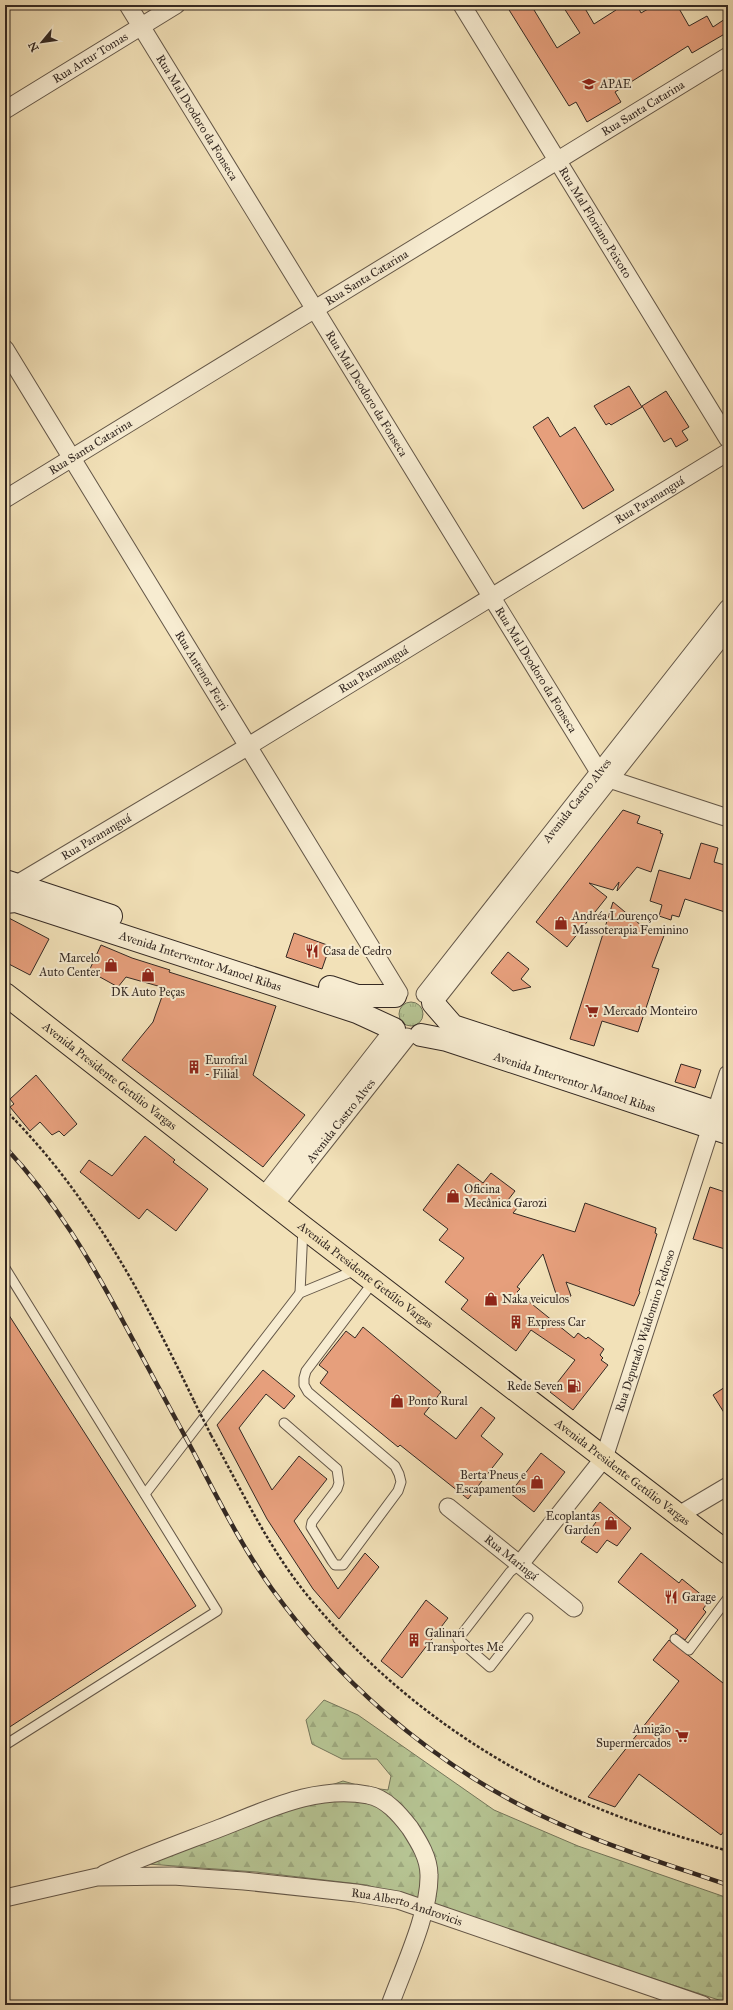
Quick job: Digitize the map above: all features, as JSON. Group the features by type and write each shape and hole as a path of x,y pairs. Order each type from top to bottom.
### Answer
{"main road":[{"name":"Avenida Presidente Getúlio Vargas","path":"5,994 303,1227 728,1553"}],"street":[{"name":"Rua Mal Deodoro da Fonseca","path":"128,5 490,596 604,775"},
{"name":"Rua Artur Tomas","path":"5,110 176,5"},
{"name":"Rua Mal Floriano Peixoto","path":"462,5 728,439"},
{"name":"Rua Santa Catarina","path":"5,499 728,56"},
{"name":"Rua Antenor Ferri","path":"5,349 397,994"},
{"name":"Rua Parananguá","path":"9,889 248,747 490,596 728,452"},
{"name":"Avenida Castro Alves","path":"429,998 701,654 728,608"},
{"name":"Avenida Castro Alves","path":"701,654 728,629"},
{"path":"604,775 728,818"},
{"name":"Avenida Interventor Manoel Ribas","path":"9,889 16,901 250,969 357,996 397,994"},
{"name":"Avenida Interventor Manoel Ribas","path":"250,969 357,1012 407,1034 447,1040 720,1122"},
{"path":"412,989 429,998 435,1012 434,1022 429,1030 407,1034 389,1021 388,1012 390,1003 397,994 412,989"},
{"name":"Avenida Interventor Manoel Ribas","path":"429,998 453,1026 720,1122"},
{"name":"Avenida Castro Alves","path":"269,1200 407,1034"},
{"name":"Rua Deputado Waldomiro Pedroso","path":"520,1564 604,1458 720,1122 728,1074"},
{"path":"679,1515 728,1486"},
{"name":"Rua Maringá","path":"448,1507 574,1608"},
{"name":"Rua Alberto Androvicis","path":"5,1898 97,1877 144,1857 303,1797 335,1793 369,1795 386,1803 402,1818 422,1847 429,1875 424,1910 390,2005"},
{"name":"Rua Alberto Androvicis","path":"97,1877 173,1876 244,1881 356,1893 398,1900 703,2005"}],"lane":[{"path":"145,1494 300,1294 303,1227"},
{"path":"5,1268 217,1611 5,1745"},
{"path":"300,1294 366,1274"},
{"path":"284,1422 337,1469 340,1482 337,1489 312,1522 311,1527 335,1565 343,1565 398,1491 401,1482 392,1463 312,1396 304,1385 304,1378 306,1371 366,1274"},
{"path":"520,1564 510,1572 458,1639 490,1666 528,1618"},
{"path":"676,1639 689,1650 728,1598"}],"path":[{"path":"5,1110 61,1173 104,1233 143,1299 211,1435 261,1525 306,1594 343,1637 403,1692 461,1736 528,1776 600,1809 728,1851"}],"green space":[{"path":"411,1002 419,1006 423,1014 419,1022 411,1026 403,1022 399,1014 403,1006"},
{"path":"324,1700 358,1715 494,1810 578,1846 728,1898 728,2003 367,1885 256,1872 148,1864 237,1818 343,1781 364,1787 388,1790 391,1776 377,1759 342,1759 312,1744 306,1720"}],"building":[{"name":"APAE","path":"506,5 531,5 557,48 580,33 562,5 583,5 594,24 616,10 613,5 637,5 641,13 655,5 677,5 689,26 707,16 713,27 728,17 728,32 692,53 688,46 615,92 621,102 587,122 576,102 569,106"},
{"path":"629,386 642,407 611,425 609,423 606,425 594,406"},
{"path":"666,391 689,427 682,431 688,440 676,447 671,438 664,442 642,406"},
{"path":"548,417 560,437 575,427 614,490 583,509 533,427"},
{"path":"623,810 640,816 637,823 661,831 660,833 663,834 651,872 637,867 617,891 619,882 613,890 589,883 607,897 567,947 536,922"},
{"path":"701,843 718,848 714,862 728,866 728,913 685,899 679,917 672,915 671,920 659,916 662,905 650,901 659,870 690,879"},
{"path":"613,902 642,926 665,933 652,967 659,969 638,1032 602,1021 594,1046 570,1039"},
{"path":"5,916 49,939 30,975 5,962"},
{"name":"Casa de Cedro","path":"294,933 330,946 322,969 286,957"},
{"name":"Eurofral - Filial","path":"101,945 132,958 170,970 169,972 276,1006 253,1075 305,1115 263,1167 122,1060 153,1022 165,988 126,977 118,987 89,971"},
{"path":"508,952 529,969 521,979 531,987 513,991 491,973"},
{"path":"681,1064 701,1070 695,1088 675,1082"},
{"path":"36,1075 77,1124 64,1136 59,1131 52,1135 40,1122 30,1131 10,1107 14,1104 10,1099"},
{"path":"145,1136 175,1160 173,1162 208,1189 176,1231 147,1209 139,1219 80,1172 89,1160 112,1176"},
{"path":"458,1164 483,1183 491,1173 515,1191 508,1200 518,1207 513,1213 575,1232 585,1203 656,1228 655,1233 657,1234 639,1291 640,1292 634,1306 566,1282 571,1296 558,1300 543,1254 517,1287 520,1289 517,1292 574,1338 578,1333 586,1339 588,1337 604,1349 600,1355 603,1358 601,1360 608,1365 573,1410 550,1392 575,1360 531,1330 516,1351 461,1309 468,1300 445,1282 464,1258 439,1240 448,1229 423,1210"},
{"path":"710,1187 728,1193 728,1250 693,1239"},
{"path":"5,1309 196,1606 5,1730"},
{"path":"363,1327 441,1392 424,1414 456,1439 481,1407 495,1418 481,1436 503,1454 468,1499 400,1445 398,1447 320,1383 328,1372 319,1365 346,1331 355,1338"},
{"path":"263,1370 295,1396 284,1409 266,1394 239,1428 272,1490 299,1456 327,1479 294,1521 338,1589 365,1553 379,1567 339,1619 313,1589 267,1519 217,1425"},
{"path":"728,1385 728,1419 713,1395"},
{"name":"Berta Pneus e Escapamentos","path":"541,1453 565,1472 534,1512 510,1493"},
{"name":"Ecoplantas Garden","path":"600,1502 631,1528 617,1546 607,1540 597,1553 581,1542 596,1522 589,1516"},
{"name":"Garage","path":"641,1553 679,1583 682,1579 709,1601 703,1609 706,1612 685,1640 675,1633 678,1630 618,1582"},
{"name":"Galinari Transportes Me","path":"426,1600 448,1618 402,1678 381,1661"},
{"name":"Amigão Supermercados","path":"669,1640 728,1687 728,1826 721,1835 639,1774 615,1807 588,1797 679,1681 653,1660"}],"railway":[{"path":"5,1147 23,1167 56,1210 99,1278 231,1522 261,1573 297,1622 354,1684 384,1712 450,1763 486,1786 522,1806 597,1840 728,1885"}],"place":[{"name":"APAE","path":"589,84"},
{"name":"Andréa Lourenço Massoterapia Feminino","path":"561,923"},
{"name":"Casa de Cedro","path":"312,951"},
{"name":"Marcelo Auto Center","path":"111,965"},
{"name":"DK Auto Peças","path":"148,975"},
{"name":"Mercado Monteiro","path":"592,1011"},
{"name":"Eurofral - Filial","path":"194,1067"},
{"name":"Oficina Mecânica Garozi","path":"453,1196"},
{"name":"Naka veiculos","path":"491,1299"},
{"name":"Express Car","path":"516,1322"},
{"name":"Rede Seven","path":"574,1386"},
{"name":"Ponto Rural","path":"397,1401"},
{"name":"Berta Pneus e Escapamentos","path":"537,1482"},
{"name":"Ecoplantas Garden","path":"611,1523"},
{"name":"Garage","path":"671,1597"},
{"name":"Galinari Transportes Me","path":"414,1640"},
{"name":"Amigão Supermercados","path":"682,1736"}]}
